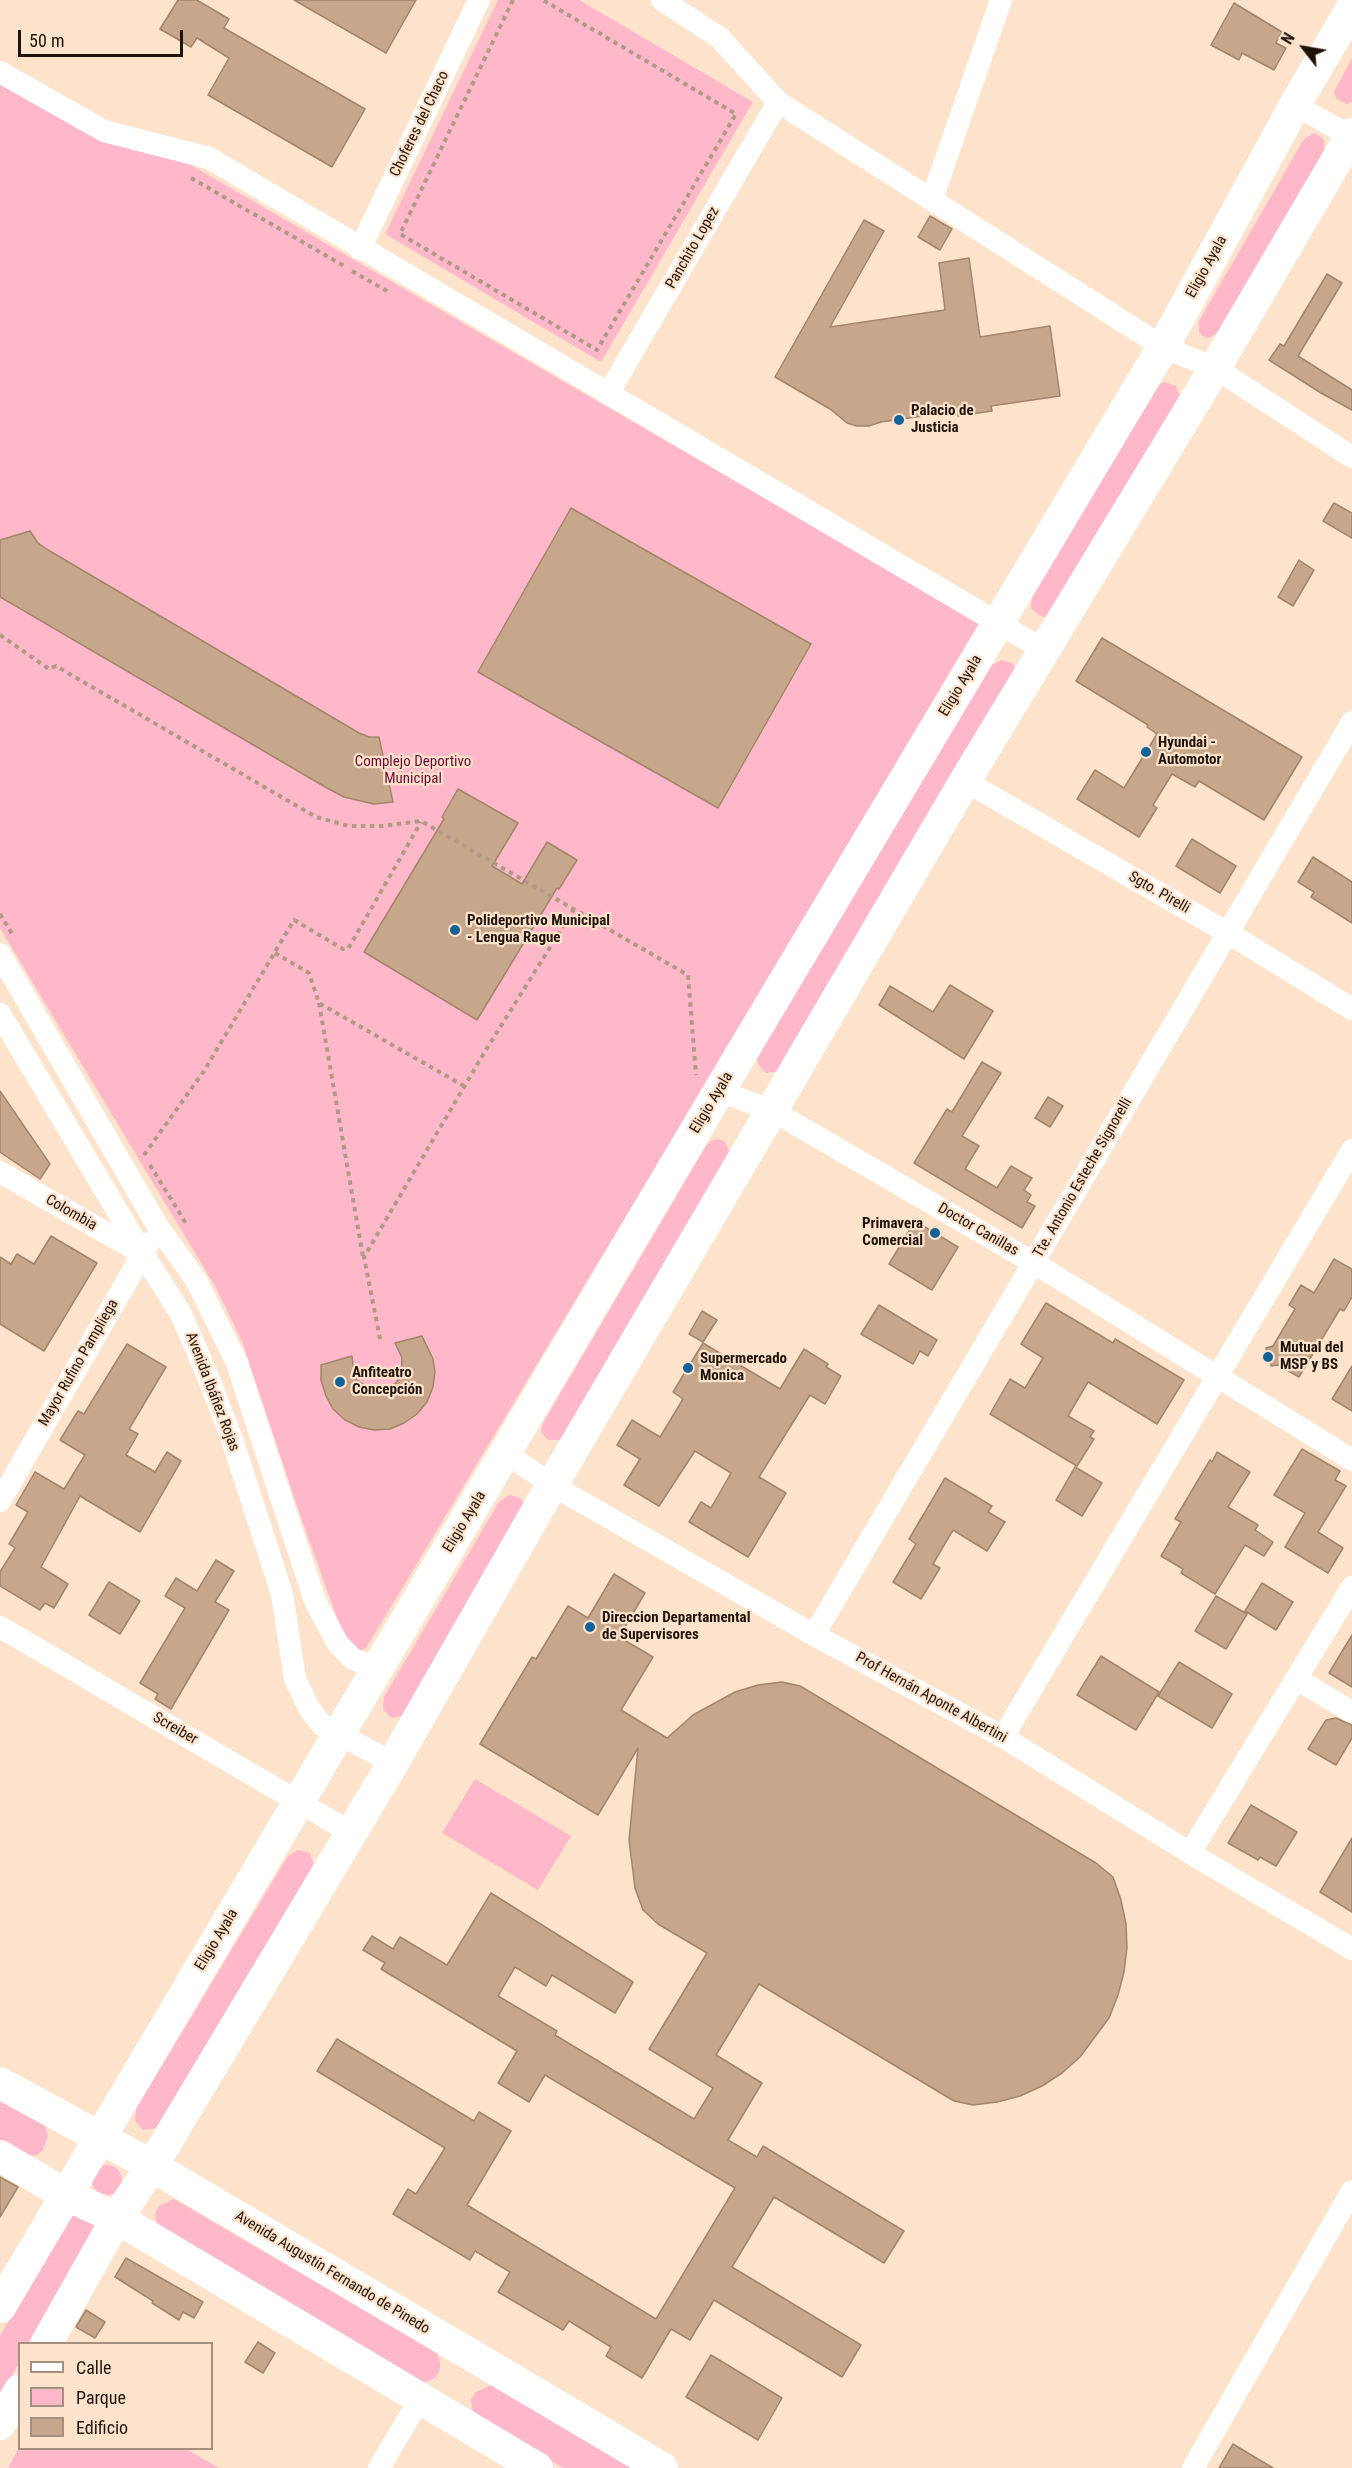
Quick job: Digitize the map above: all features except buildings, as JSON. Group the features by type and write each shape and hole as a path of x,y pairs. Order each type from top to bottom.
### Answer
{"street":[{"name":"Choferes del Chaco","path":"360,249 479,0"},
{"path":"662,0 720,38 778,102 1163,347 1215,368 1352,457"},
{"path":"932,199 1001,0"},
{"name":"Eligio Ayala","path":"0,2307 98,2138 506,1453 711,1080 998,624 1163,347 1295,105 1352,8"},
{"path":"0,72 104,131 209,158 1044,650"},
{"name":"Panchito Lopez","path":"608,394 778,102"},
{"path":"47,2342 117,2218 152,2166 393,1763 552,1485 965,781 1215,368 1352,136 1295,105"},
{"name":"Tte. Antonio Esteche Signorelli","path":"814,1635 1352,722"},
{"name":"Sgto. Pirelli","path":"965,781 1228,933 1352,1009"},
{"name":"Avenida Ibáñez Rojas","path":"9,949 158,1225 196,1280 237,1363 315,1601 338,1644 353,1659 378,1668"},
{"name":"Avenida Ibáñez Rojas","path":"0,1014 181,1314 209,1379 232,1442 282,1594 295,1679 309,1708 322,1725 393,1763"},
{"name":"Doctor Canillas","path":"711,1080 773,1111 1034,1263 1352,1460"},
{"path":"1003,1737 1352,1150"},
{"name":"Colombia","path":"0,1172 143,1254"},
{"name":"Mayor Rufino Pampliega","path":"0,1501 158,1225"},
{"name":"Prof Hernán Aponte Albertini","path":"506,1453 552,1485 814,1635 1003,1737 1190,1853 1352,1949"},
{"path":"1190,1853 1298,1680 1352,1587"},
{"name":"Screiber","path":"0,1627 350,1832"},
{"path":"1298,1680 1352,1712"},
{"name":"Avenida Augustín Fernando de Pinedo","path":"0,2083 152,2166 662,2468"},
{"path":"0,2156 66,2195 117,2218 537,2468"},
{"path":"1193,2468 1352,2191"},
{"path":"0,2424 18,2393"},
{"path":"379,2468 420,2399"}],"path":[{"path":"513,0 400,234 597,350 736,114 543,0"},
{"path":"185,174 392,294"},
{"path":"0,635 49,669 56,666 316,818 349,826 382,826 422,821 688,975 697,1079 711,1080"},
{"path":"144,1155 204,1071 294,920 348,950 422,821"},
{"path":"363,1257 464,1086 574,909"},
{"path":"0,914 9,949"},
{"path":"275,952 309,973 319,1003 363,1257 380,1339"},
{"path":"319,1003 464,1086"},
{"path":"139,1146 187,1226"}],"green space":[{"path":"498,0 579,0 753,102 601,362 385,234"},
{"path":"1352,58 1352,102 1346,104 1336,98 1334,92"},
{"name":"Complejo Deportivo Municipal","path":"0,81 172,154 979,623 705,1085 366,1648 359,1651 349,1643 337,1618 242,1341 215,1286 0,928"},
{"path":"1314,133 1324,139 1324,151 1219,332 1209,338 1203,336 1199,332 1199,321 1304,139"},
{"path":"1164,382 1176,386 1180,397 1046,617 1040,616 1031,608 1032,595 1159,385"},
{"path":"1001,660 1012,663 1016,669 779,1071 766,1073 758,1064 757,1058 991,666"},
{"path":"717,1139 724,1141 730,1152 561,1440 548,1440 541,1429 543,1423 706,1146"},
{"path":"509,1495 521,1498 524,1504 404,1716 392,1718 383,1709 384,1697 499,1502"},
{"path":"475,1779 571,1836 538,1890 442,1833"},
{"path":"298,1850 310,1853 314,1865 160,2123 156,2128 143,2130 135,2121 136,2109 288,1856"},
{"path":"0,2100 45,2126 48,2136 43,2150 37,2155 27,2156 0,2141"},
{"path":"107,2165 113,2166 121,2174 121,2186 113,2194 107,2195 101,2194 93,2186 92,2180 93,2174 101,2166"},
{"path":"174,2199 437,2353 440,2370 436,2377 420,2383 157,2229 155,2213 159,2206"},
{"path":"71,2213 92,2221 96,2228 32,2342 18,2342 18,2365 0,2397 0,2336"},
{"path":"491,2385 632,2468 563,2468 473,2415 471,2399 476,2392"},
{"path":"18,2450 188,2450 219,2468 8,2468"}],"place":[{"name":"Palacio de Justicia","path":"899,420"},
{"name":"Hyundai - Automotor","path":"1146,752"},
{"name":"Polideportivo Municipal - Lengua Rague","path":"455,930"},
{"name":"Primavera Comercial","path":"935,1233"},
{"name":"Mutual del MSP y BS","path":"1268,1357"},
{"name":"Supermercado Monica","path":"688,1368"},
{"name":"Anfiteatro Concepción","path":"340,1382"},
{"name":"Direccion Departamental de Supervisores","path":"590,1627"}]}
